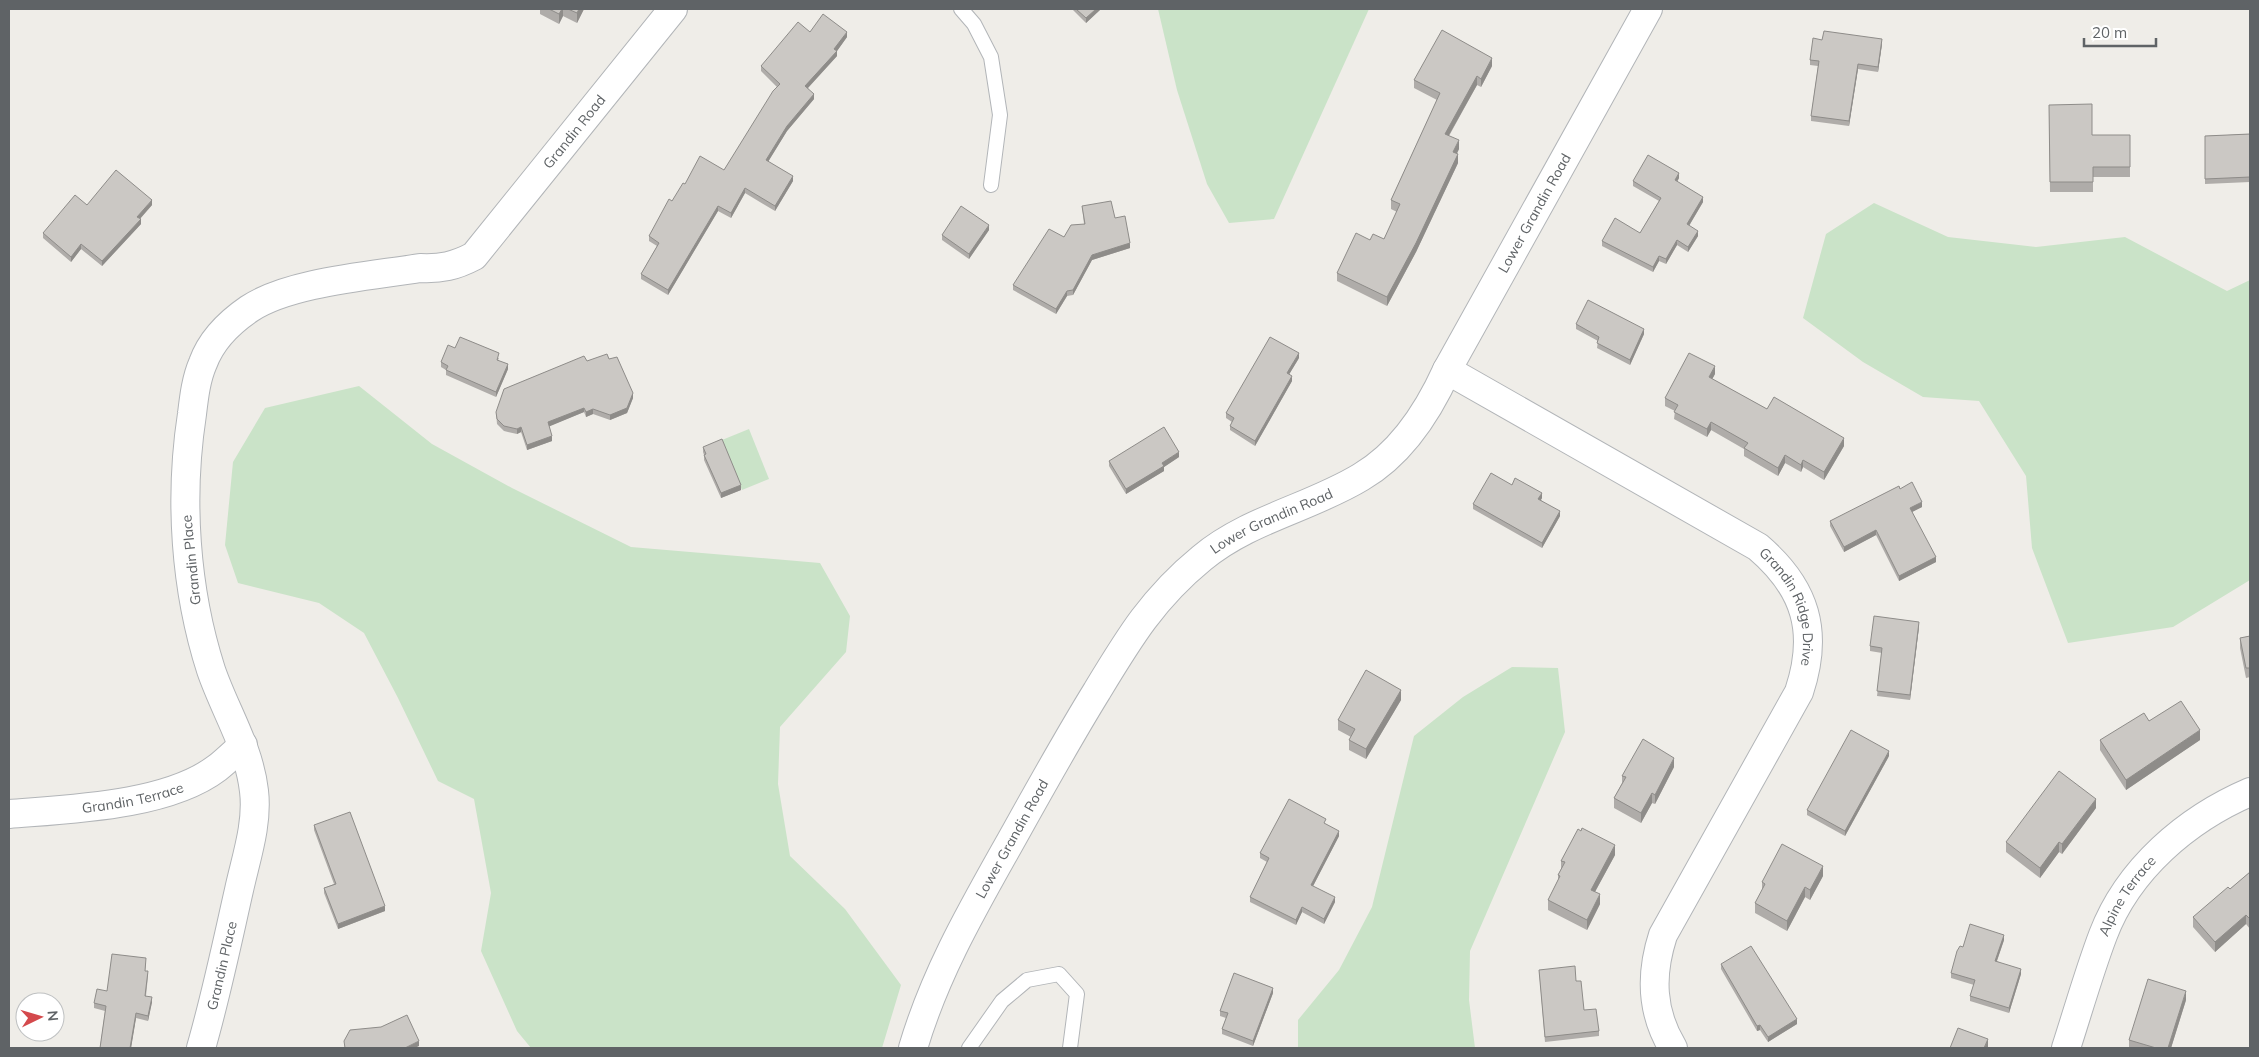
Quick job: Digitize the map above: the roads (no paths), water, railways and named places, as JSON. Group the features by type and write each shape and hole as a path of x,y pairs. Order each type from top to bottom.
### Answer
{"street":[{"name":"Grandin Road","path":"474,256 673,9"},
{"name":"Lower Grandin Road","path":"913,1048 945,960 1067,739 1138,624 1168,588 1196,563 1242,530 1362,477 1389,456 1418,424 1432,402 1447,370 1648,9"},
{"name":"Grandin Place","path":"201,1048 212,1011 253,829 254,795 251,769 243,744 211,669 196,613 188,555 185,498 188,440 196,383 203,361 215,341 230,324 268,298 290,290 420,268 439,269 457,265 474,256"},
{"name":"Grandin Ridge Drive","path":"1447,370 1758,547 1776,562 1801,601 1807,624 1809,647 1806,670 1799,692 1663,936 1656,958 1654,980 1655,1004 1662,1026 1673,1048"},
{"name":"Grandin Terrace","path":"9,814 86,808 145,797 185,785 216,768 243,744"},
{"name":"Alpine Terrace","path":"2066,1048 2104,934 2119,904 2138,876 2186,828 2224,804 2250,792"}],"lane":[{"path":"961,9 974,24 992,57 1000,115 991,185"},
{"path":"969,1048 1002,1001 1027,980 1059,974 1077,994 1070,1048"}]}
